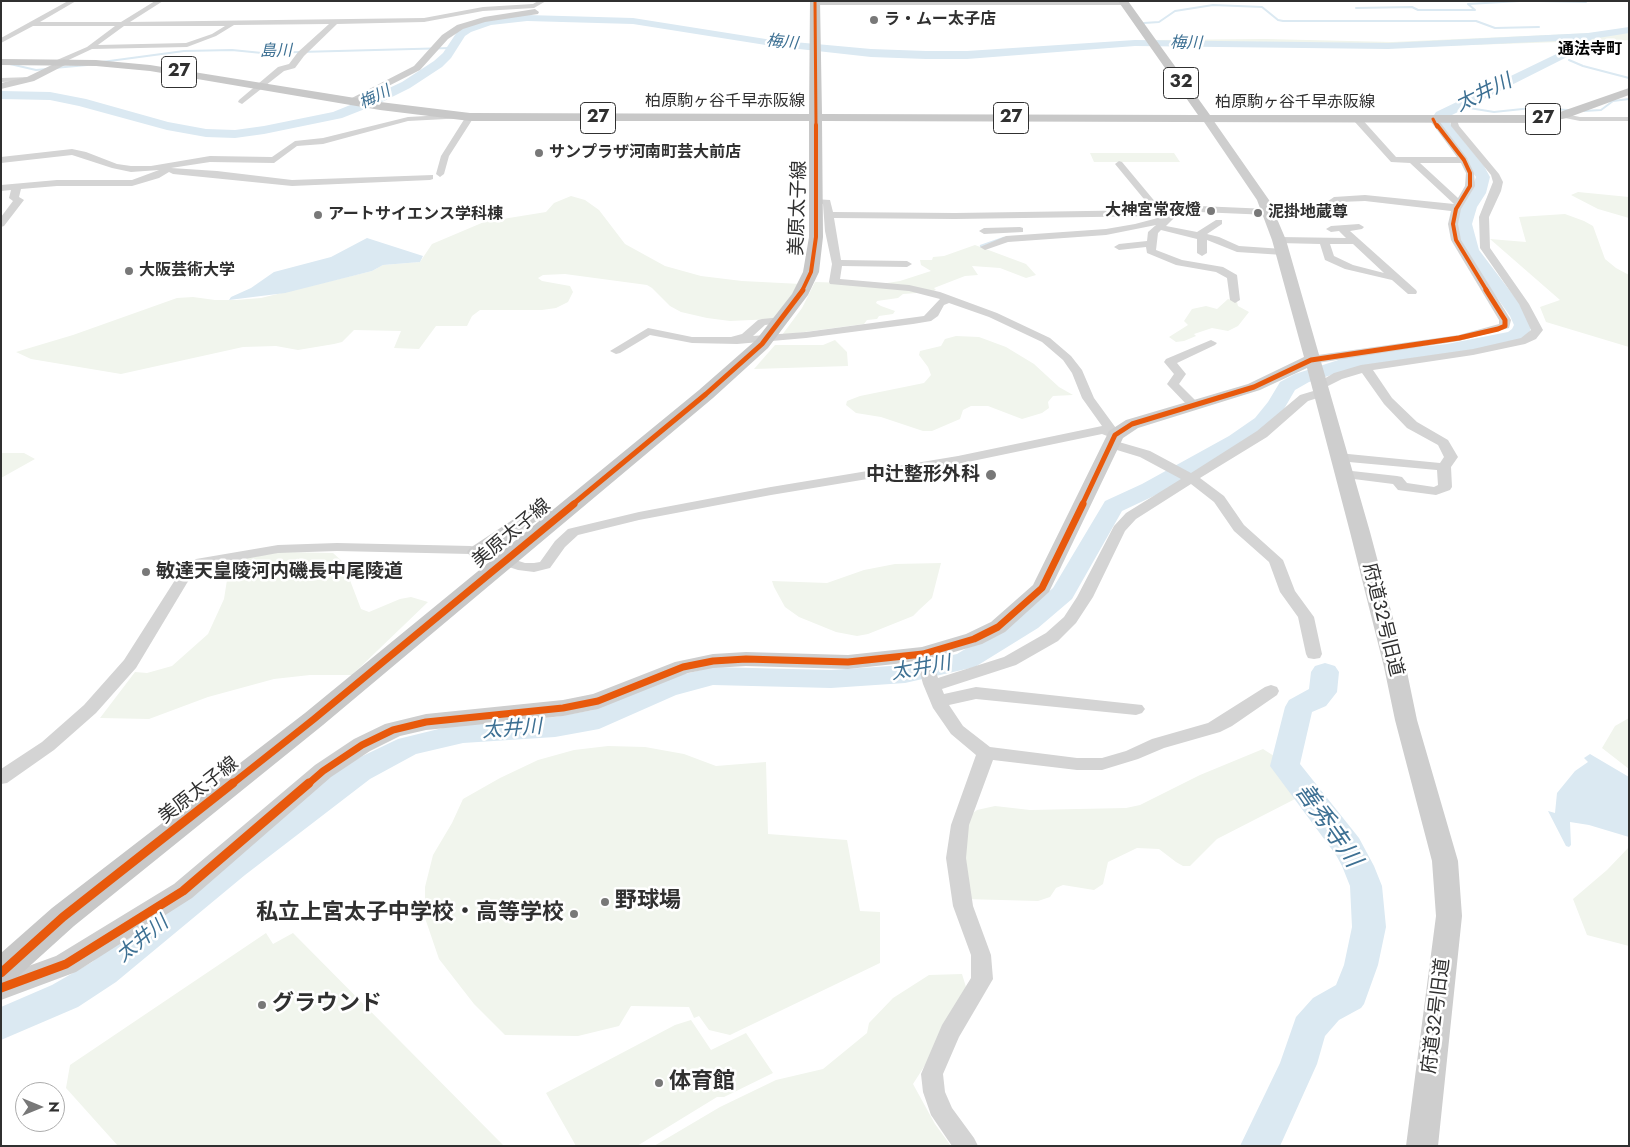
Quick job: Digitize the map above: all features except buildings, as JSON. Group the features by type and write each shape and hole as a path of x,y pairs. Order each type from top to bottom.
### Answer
{"main road":[{"name":"美原太子線","path":"1,973 63,917 314,719 706,394 762,344 800,295 811,272 822,208 816,118 815,1"},
{"name":"32","path":"1124,2 1207,118"},
{"name":"柏原駒ヶ谷千早赤阪線","path":"1,62 62,62 150,68 380,106 467,117 1542,120 1563,116 1629,91"}],"street":[{"path":"1,41 73,1"},
{"path":"1,86 28,79 91,47 122,24 160,1"},
{"path":"32,24 430,20 484,9 534,6 543,1"},
{"path":"815,1 1124,2"},
{"path":"353,101 417,68 445,37 460,27 484,20 535,12"},
{"path":"242,102 281,69 292,66 301,54 335,22"},
{"path":"91,47 187,45 214,35 234,23"},
{"path":"1,80 28,79"},
{"path":"1563,116 1584,119 1629,119"},
{"path":"1,188 56,183 132,183 144,181 168,168 210,158 274,160 296,144 323,141 408,119 467,117"},
{"path":"440,174 446,156 467,117"},
{"name":"府道32号旧道","path":"1207,118 1269,212 1281,246 1395,667 1406,720 1445,861 1449,916 1422,1146"},
{"path":"1357,119 1394,160 1464,160"},
{"path":"1316,377 1338,376 1365,368 1473,352 1525,341 1532,337 1537,330 1536,323 1505,297 1456,240 1453,224 1457,206 1470,186 1469,170 1464,160 1436,126 1434,119"},
{"path":"1,988 66,964 183,890 323,771 362,746 393,730 426,722 563,708 598,701 683,667 713,661 746,659 848,662 923,656 974,639 998,627 1042,588 1113,439 1132,424 1192,404 1254,387 1316,377 1504,326 1505,297 1485,248 1484,217 1498,182 1494,172 1455,126 1452,119"},
{"path":"1,160 72,152 130,169 168,168 292,183 430,177"},
{"path":"1412,160 1457,206"},
{"path":"1119,164 1160,213"},
{"path":"1469,170 1494,172"},
{"path":"1,224 19,200 14,198 17,186"},
{"path":"1327,206 1337,199 1339,194 1457,206"},
{"path":"1113,439 1088,398 1078,373 1067,358 1046,340 993,315 909,288 834,282 836,263 822,208 978,215 1160,213 1215,209 1269,212"},
{"path":"985,247 1006,239 1106,232 1136,227 1171,217 1186,210"},
{"path":"978,215 985,232 1033,230"},
{"path":"1150,252 1153,232 1171,217"},
{"path":"1200,236 1219,222"},
{"path":"1159,227 1214,240 1230,248 1281,246 1324,241 1355,241"},
{"path":"1359,227 1336,228 1355,241 1412,292"},
{"path":"1200,236 1204,252"},
{"path":"1324,241 1329,258 1349,267 1394,277"},
{"path":"1119,247 1150,252 1180,263 1219,269 1235,275 1232,280 1235,300"},
{"path":"836,263 907,264"},
{"path":"616,351 648,331 703,340 737,341 806,335 927,319 934,314 940,303 948,299"},
{"path":"703,340 705,338 745,337 757,324 782,320"},
{"path":"1192,404 1173,384 1180,374 1170,362 1211,343"},
{"path":"1341,466 1397,480 1403,487 1436,491 1445,487 1444,467 1451,457 1443,443 1412,425 1394,407 1365,368"},
{"path":"934,690 1010,661 1052,637 1070,620 1090,590 1119,530 1131,516 1262,434 1304,398 1316,377"},
{"path":"1,778 48,746 90,709 130,664 180,583 187,573 201,562 278,549 337,547 474,551 523,567 545,565 560,544 572,532 639,516 772,490 958,460 1103,430 1113,439 1168,465 1219,499 1239,528 1276,560 1288,592 1306,617 1314,654"},
{"path":"1341,466 1444,467"},
{"path":"474,551 533,515 542,513 550,522"},
{"path":"923,656 934,690 957,730 985,753 1077,764 1102,764 1132,755 1158,743 1214,728 1226,722 1271,691"},
{"path":"934,690 1136,709"},
{"path":"966,1146 943,1114 934,1092 932,1074 950,1032 982,979 981,955 963,906 956,858 960,825 985,753"}],"shaded area":[{"path":"1629,29 1629,40 1603,42 1582,48 1572,47 1571,44 1561,42 1382,48 1249,45 1159,46 1155,40 1266,39 1392,42 1592,33"},
{"path":"1090,153 1174,153 1180,162 1094,162"},
{"path":"1578,192 1629,197 1629,218 1598,209 1571,195"},
{"path":"571,196 585,200 599,210 625,244 665,266 701,276 742,281 801,284 773,319 730,321 707,318 681,312 670,306 647,285 565,274 543,275 538,278 542,281 570,286 573,292 568,302 556,308 542,310 480,310 472,316 467,326 436,326 419,349 394,348 401,331 354,330 342,342 334,344 298,350 276,346 243,347 121,374 31,359 16,352 73,335 177,298 193,297 236,300 261,298 372,271 383,265 420,262 432,244 484,222 546,212 554,203"},
{"path":"1565,214 1593,226 1605,259 1629,275 1629,347 1546,322 1540,307 1560,300 1490,239 1526,242 1519,217"},
{"path":"367,238 423,256 420,262 383,265 372,271 285,293 229,300 274,272 331,257"},
{"path":"975,245 1026,264 1036,275 1026,278 1000,268 972,266 978,275 965,276 934,288 936,290 931,292 903,294 898,298 877,301 876,303 881,306 895,311 893,314 867,320 864,324 782,335 802,308 815,282 881,284 900,281 931,271 921,265 920,260 932,260 933,257 944,256"},
{"path":"1228,299 1237,302 1238,306 1249,312 1238,326 1228,331 1212,328 1194,334 1196,336 1184,341 1176,342 1169,337 1188,325 1184,321 1192,309 1206,306 1217,309"},
{"path":"956,336 979,337 1006,347 1034,364 1059,387 1073,395 1053,396 1048,402 1049,408 1042,413 1022,419 988,406 971,406 963,410 960,419 932,431 923,431 881,417 856,413 846,405 847,401 860,396 924,383 931,375 928,367 919,355 920,351 941,346 945,339"},
{"path":"835,340 847,352 848,366 754,369 775,345 823,345"},
{"path":"1,453 24,453 35,459 1,478"},
{"path":"281,552 333,553 343,562 361,609 369,612 400,599 411,597 428,602 352,675 310,675 274,679 208,697 149,719 100,718 135,672 147,673 172,666 208,634 224,599 230,561"},
{"path":"941,563 932,598 913,616 868,634 857,636 836,632 799,617 785,607 772,581 827,583 864,570 895,564"},
{"path":"1629,718 1629,769 1602,748 1615,726"},
{"name":"野球場","path":"608,746 645,747 684,754 716,766 766,762 768,834 847,840 860,911 880,912 880,963 730,1035 709,1030 699,1016 694,1018 689,1007 631,1006 619,1026 578,1036 505,1035 474,1004 439,959 425,918 425,887 433,855 452,823 463,799 500,778 538,760 574,750"},
{"path":"1263,749 1274,756 1282,765 1291,779 1297,798 1217,839 1190,866 1183,866 1159,849 1137,848 1108,862 1103,884 1094,890 1063,885 1056,888 1050,897 1038,901 964,899 962,845 968,817 977,810 995,806 1030,810 1126,808 1140,805 1200,775"},
{"path":"1590,754 1629,777 1629,837 1589,825 1570,822 1571,845 1569,847 1566,846 1548,811 1555,813 1557,793 1575,771 1588,762 1584,758"},
{"path":"1629,847 1629,946 1587,935 1573,899 1607,870"},
{"name":"グラウンド","path":"266,933 273,944 293,933 504,1146 118,1146 66,1088 70,1065"},
{"path":"962,974 966,987 962,1007 913,1084 935,1124 951,1146 654,1146 720,1107 776,1080 823,1069 867,1033 869,1023 893,998 929,975"},
{"name":"体育館","path":"691,1020 711,1050 746,1033 773,1073 724,1097 717,1097 637,1146 576,1146 546,1093 675,1025"}],"waterway":[{"path":"1356,8 1412,7 1418,10 1475,10 1468,4 1520,1"},
{"path":"1539,1 1586,2"},
{"path":"1144,23 1159,22 1175,11 1213,5 1262,7 1278,20 1283,21 1476,21 1495,28 1539,27"},
{"name":"梅川","path":"1,95 50,96 81,102 167,126 206,133 235,134 264,130 337,115 375,100 406,85 438,64 447,55 461,34 467,30 489,22 527,18 633,21 772,43 871,53 926,55 967,55 1135,43 1388,46 1588,36"},
{"name":"梅川","path":"1588,36 1629,30"},
{"name":"太井川","path":"1,1024 65,996 104,972 234,866 359,771 408,746 463,733 555,727 599,719 667,688 713,676 831,679 905,674 965,661 1029,622 1063,593 1113,506 1150,489 1237,441 1262,422 1277,405 1287,386 1302,378 1357,360 1447,350 1514,337 1521,332 1523,325 1519,316 1471,250 1464,224 1469,207 1478,193 1483,177 1479,169 1444,126 1441,115 1577,48 1588,36"},
{"name":"島川","path":"102,62 184,51 232,50 262,53 451,48"},
{"path":"1569,60 1583,66 1629,78"},
{"name":"島川","path":"10,64 36,70 47,69"},
{"name":"島川","path":"54,68 87,65"},
{"path":"1584,111 1601,110 1613,101 1629,99"},
{"path":"1457,106 1494,112 1532,108 1568,110"},
{"path":"981,246 1004,238"},
{"name":"善秀寺川","path":"1260,1146 1298,1064 1309,1028 1326,1009 1348,997 1351,993 1361,965 1369,927 1366,886 1358,866 1348,847 1285,766 1299,707 1316,699 1323,692 1325,672"}],"cycle path":[{"path":"1,973 63,917 314,719 706,394 762,344 800,295 811,272 816,237 815,1"},
{"path":"1,988 66,964 183,891 323,771 362,745 393,730 426,722 563,708 598,701 683,667 713,661 746,659 848,662 923,654 974,639 998,627 1042,588 1115,435 1132,424 1254,387 1311,360 1459,338 1505,326 1505,320 1456,240 1453,224 1456,209 1470,186 1470,173 1464,160 1433,119"}],"place":[{"name":"ラ・ムー太子店","path":"874,20"},
{"name":"サンプラザ河南町芸大前店","path":"539,153"},
{"name":"大神宮常夜燈","path":"1211,211"},
{"name":"泥掛地蔵尊","path":"1258,213"},
{"name":"アートサイエンス学科棟","path":"318,215"},
{"name":"大阪芸術大学","path":"129,271"},
{"name":"中辻整形外科","path":"991,475"},
{"name":"敏達天皇陵河内磯長中尾陵道","path":"146,572"},
{"name":"野球場","path":"605,902"},
{"name":"私立上宮太子中学校・高等学校","path":"574,914"},
{"name":"グラウンド","path":"262,1005"},
{"name":"体育館","path":"659,1083"}],"district":[{"name":"通法寺町","path":"1590,50"}]}
